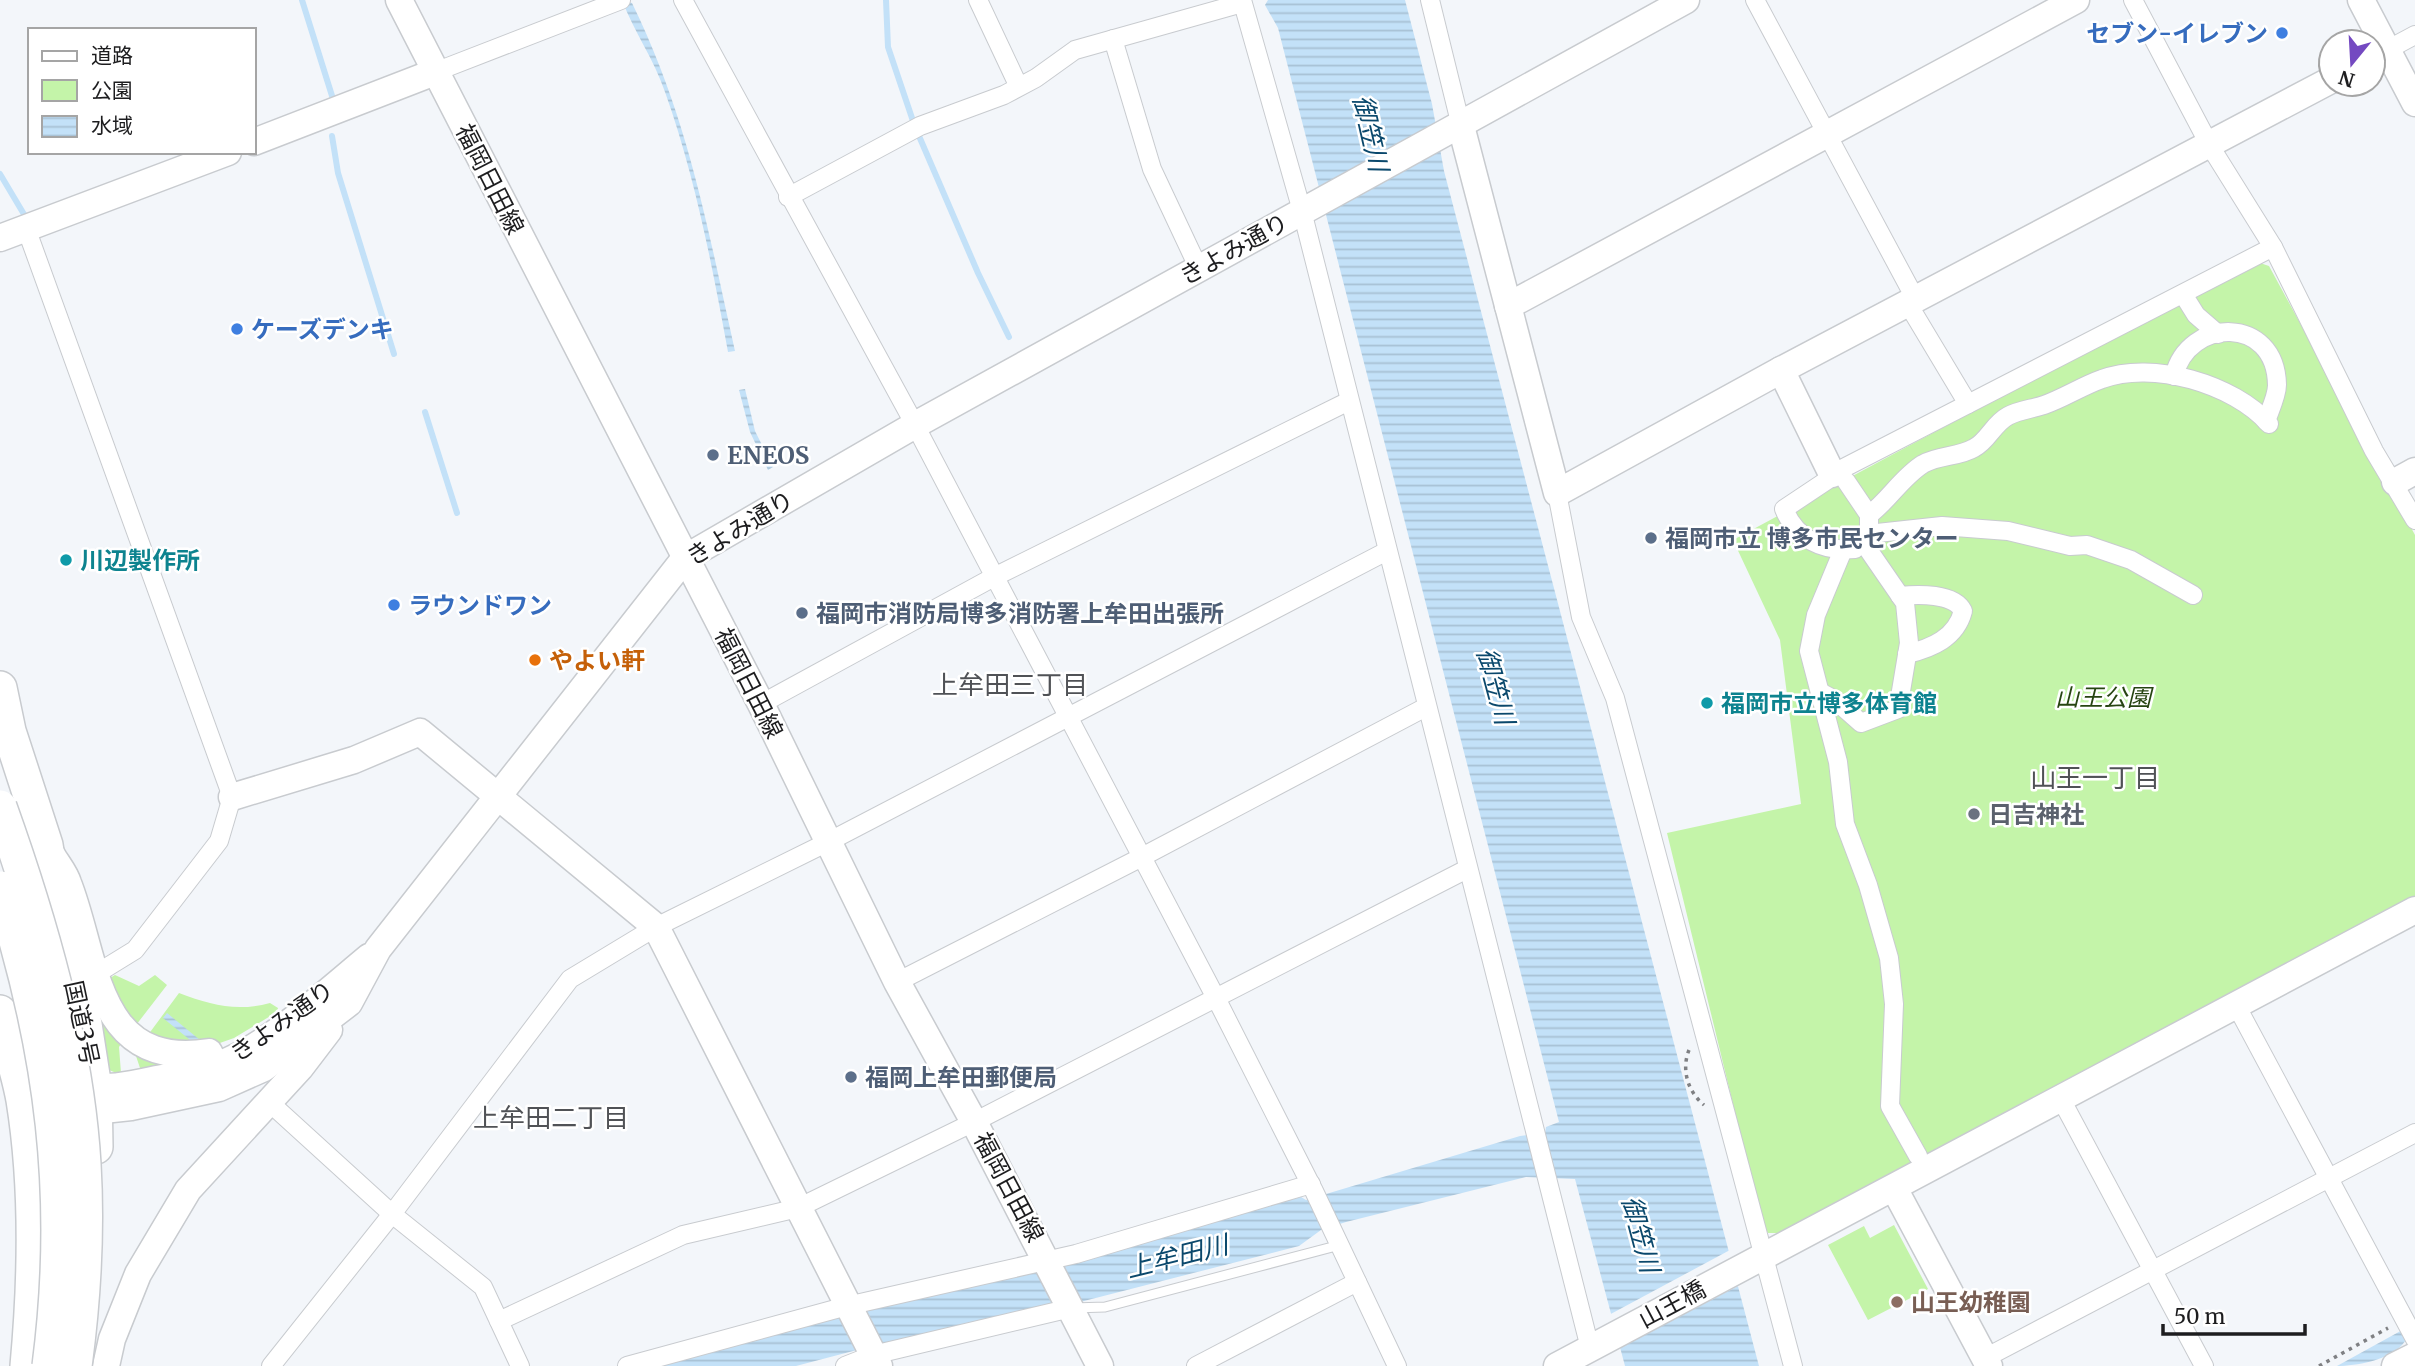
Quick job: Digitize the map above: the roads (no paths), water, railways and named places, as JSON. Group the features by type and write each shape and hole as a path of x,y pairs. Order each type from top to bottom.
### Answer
{"highway":[{"name":"国道3号","path":"0,688 4,723 46,845 55,902 85,1024 95,1100 97,1200 89,1366"},
{"path":"0,788 3,816 39,923 69,1058 84,1160 84,1277 75,1366"},
{"path":"0,888 14,931 45,1066 58,1163 60,1220 55,1316 49,1366"},
{"path":"0,1012 9,1078 29,1152 33,1282 27,1366"}],"street":[{"name":"福岡日田線","path":"399,0 761,704 897,982 974,1122 1101,1366"},
{"path":"256,141 621,0"},
{"path":"683,0 788,197 915,425 992,578 1216,998 1312,1187 1397,1366"},
{"path":"978,0 1018,85"},
{"path":"1430,0 1557,493 1581,617 1615,698 1755,1259 1793,1366"},
{"path":"1461,126 1686,0"},
{"path":"1755,0 1968,404"},
{"path":"1508,306 2076,0"},
{"path":"2133,0 2210,146 2273,247 2374,450 2405,477 2415,520"},
{"path":"2361,0 2371,28"},
{"path":"788,197 919,126 1004,95 1018,85 1036,78 1075,50 1242,2 1301,211 1549,1195 1595,1346"},
{"path":"2387,50 2415,34"},
{"path":"1113,39 1152,169 1199,269"},
{"path":"2387,64 2415,103"},
{"path":"1557,493 1781,370 2317,88"},
{"name":"きよみ通り","path":"95,1100 120,1109 219,1088 264,1068 349,1003 378,949 685,558 915,425 1301,211 1461,126"},
{"path":"0,238 223,154"},
{"path":"26,228 232,797 219,841 135,950 96,974"},
{"path":"2193,595 2131,560 2087,545 2070,546 2008,531 1919,526 1866,538 1855,549 1843,550 1816,545 1798,532 1784,509 1968,404 2273,247"},
{"path":"2186,299 2196,315 2218,334"},
{"path":"1820,692 1835,700 1861,723 1898,709 1908,654 1905,603 1866,538 1869,515 1905,478 1925,463 1970,451 1980,445 1996,423 2011,414 2043,406 2104,378 2174,376 2227,393 2268,422 2277,387 2270,358 2261,342 2251,335 2233,331 2218,334 2187,348 2174,376"},
{"path":"1781,370 1836,478 1869,515"},
{"path":"761,704 992,578 1349,401"},
{"path":"1843,550 1816,615 1809,651 1843,789 1845,824 1868,885 1889,958 1894,1004 1889,1106 1918,1156"},
{"path":"271,1366 392,1214 570,979 656,927 828,842 1387,551"},
{"path":"1900,596 1916,595 1950,601 1963,611 1957,627 1946,639 1908,654"},
{"path":"897,982 1426,707"},
{"path":"232,797 354,760 420,732 496,798 656,927 873,1354"},
{"path":"46,845 68,881 103,1000 114,1020 134,1039 169,1054 209,1052 216,1066"},
{"path":"499,1321 683,1235 798,1209 974,1122 1467,869"},
{"name":"山王橋","path":"1557,1366 2415,909"},
{"name":"きよみ通り","path":"95,1100 118,1087 216,1066 234,1058 304,1012 378,949"},
{"path":"106,1366 112,1339 152,1248 188,1191 300,1068 349,1003"},
{"path":"2235,1003 2415,1339"},
{"path":"9,1078 95,1100"},
{"path":"2061,1099 2204,1366"},
{"path":"270,1102 392,1214 483,1287 520,1366"},
{"path":"1895,1188 1987,1362 2151,1271 2415,1133"},
{"path":"628,1366 849,1309 1048,1263 1312,1187"},
{"path":"1196,1366 1357,1282"},
{"path":"845,1366 873,1354 1068,1303"},
{"path":"2395,1366 2415,1356"}],"lane":[{"path":"1068,1303 1105,1307 1336,1238"}],"water":[{"path":"622,0 632,3 652,46 682,132 705,217 735,351 728,352 702,221 676,124 650,57"},
{"path":"1268,0 1405,0 1432,104 1444,171 1759,1366 1625,1366 1575,1179 1526,1177 1346,1222 1321,1230 1299,1246 1037,1313 857,1350 796,1366 640,1366 1077,1258 1301,1197 1306,1200 1520,1136 1545,1133 1546,1127 1559,1122 1278,28 1265,5"},
{"path":"745,389 755,431 773,467 768,470 750,432 739,390"},
{"path":"167,1013 200,1040 195,1044 163,1018"},
{"path":"2415,1323 2407,1339 2394,1352 2379,1359 2337,1366"}],"waterway":[{"path":"302,0 333,99"},
{"path":"886,0 888,47 913,121"},
{"path":"332,136 338,173 394,354"},
{"path":"919,136 978,273 1009,337"},
{"path":"0,174 25,216"},
{"path":"425,412 457,513"}],"place":[{"name":"セブン-イレブン","path":"2282,33"},
{"name":"ケーズデンキ","path":"237,329"},
{"name":"ENEOS","path":"713,455"},
{"name":"福岡市立 博多市民センター","path":"1651,538"},
{"name":"川辺製作所","path":"66,560"},
{"name":"ラウンドワン","path":"394,605"},
{"name":"福岡市消防局博多消防署上牟田出張所","path":"802,613"},
{"name":"やよい軒","path":"535,660"},
{"name":"福岡市立博多体育館","path":"1707,703"},
{"name":"日吉神社","path":"1974,814"},
{"name":"福岡上牟田郵便局","path":"851,1077"},
{"name":"山王幼稚園","path":"1897,1302"}],"district":[{"name":"上牟田三丁目","path":"1010,684"},
{"name":"山王一丁目","path":"2095,777"},
{"name":"上牟田二丁目","path":"551,1117"}],"water label":[{"name":"御笠川","path":"1371,133"},
{"name":"御笠川","path":"1496,686"},
{"name":"御笠川","path":"1641,1234"},
{"name":"上牟田川","path":"1177,1256"}],"park label":[{"name":"山王公園","path":"2103,697"}]}
